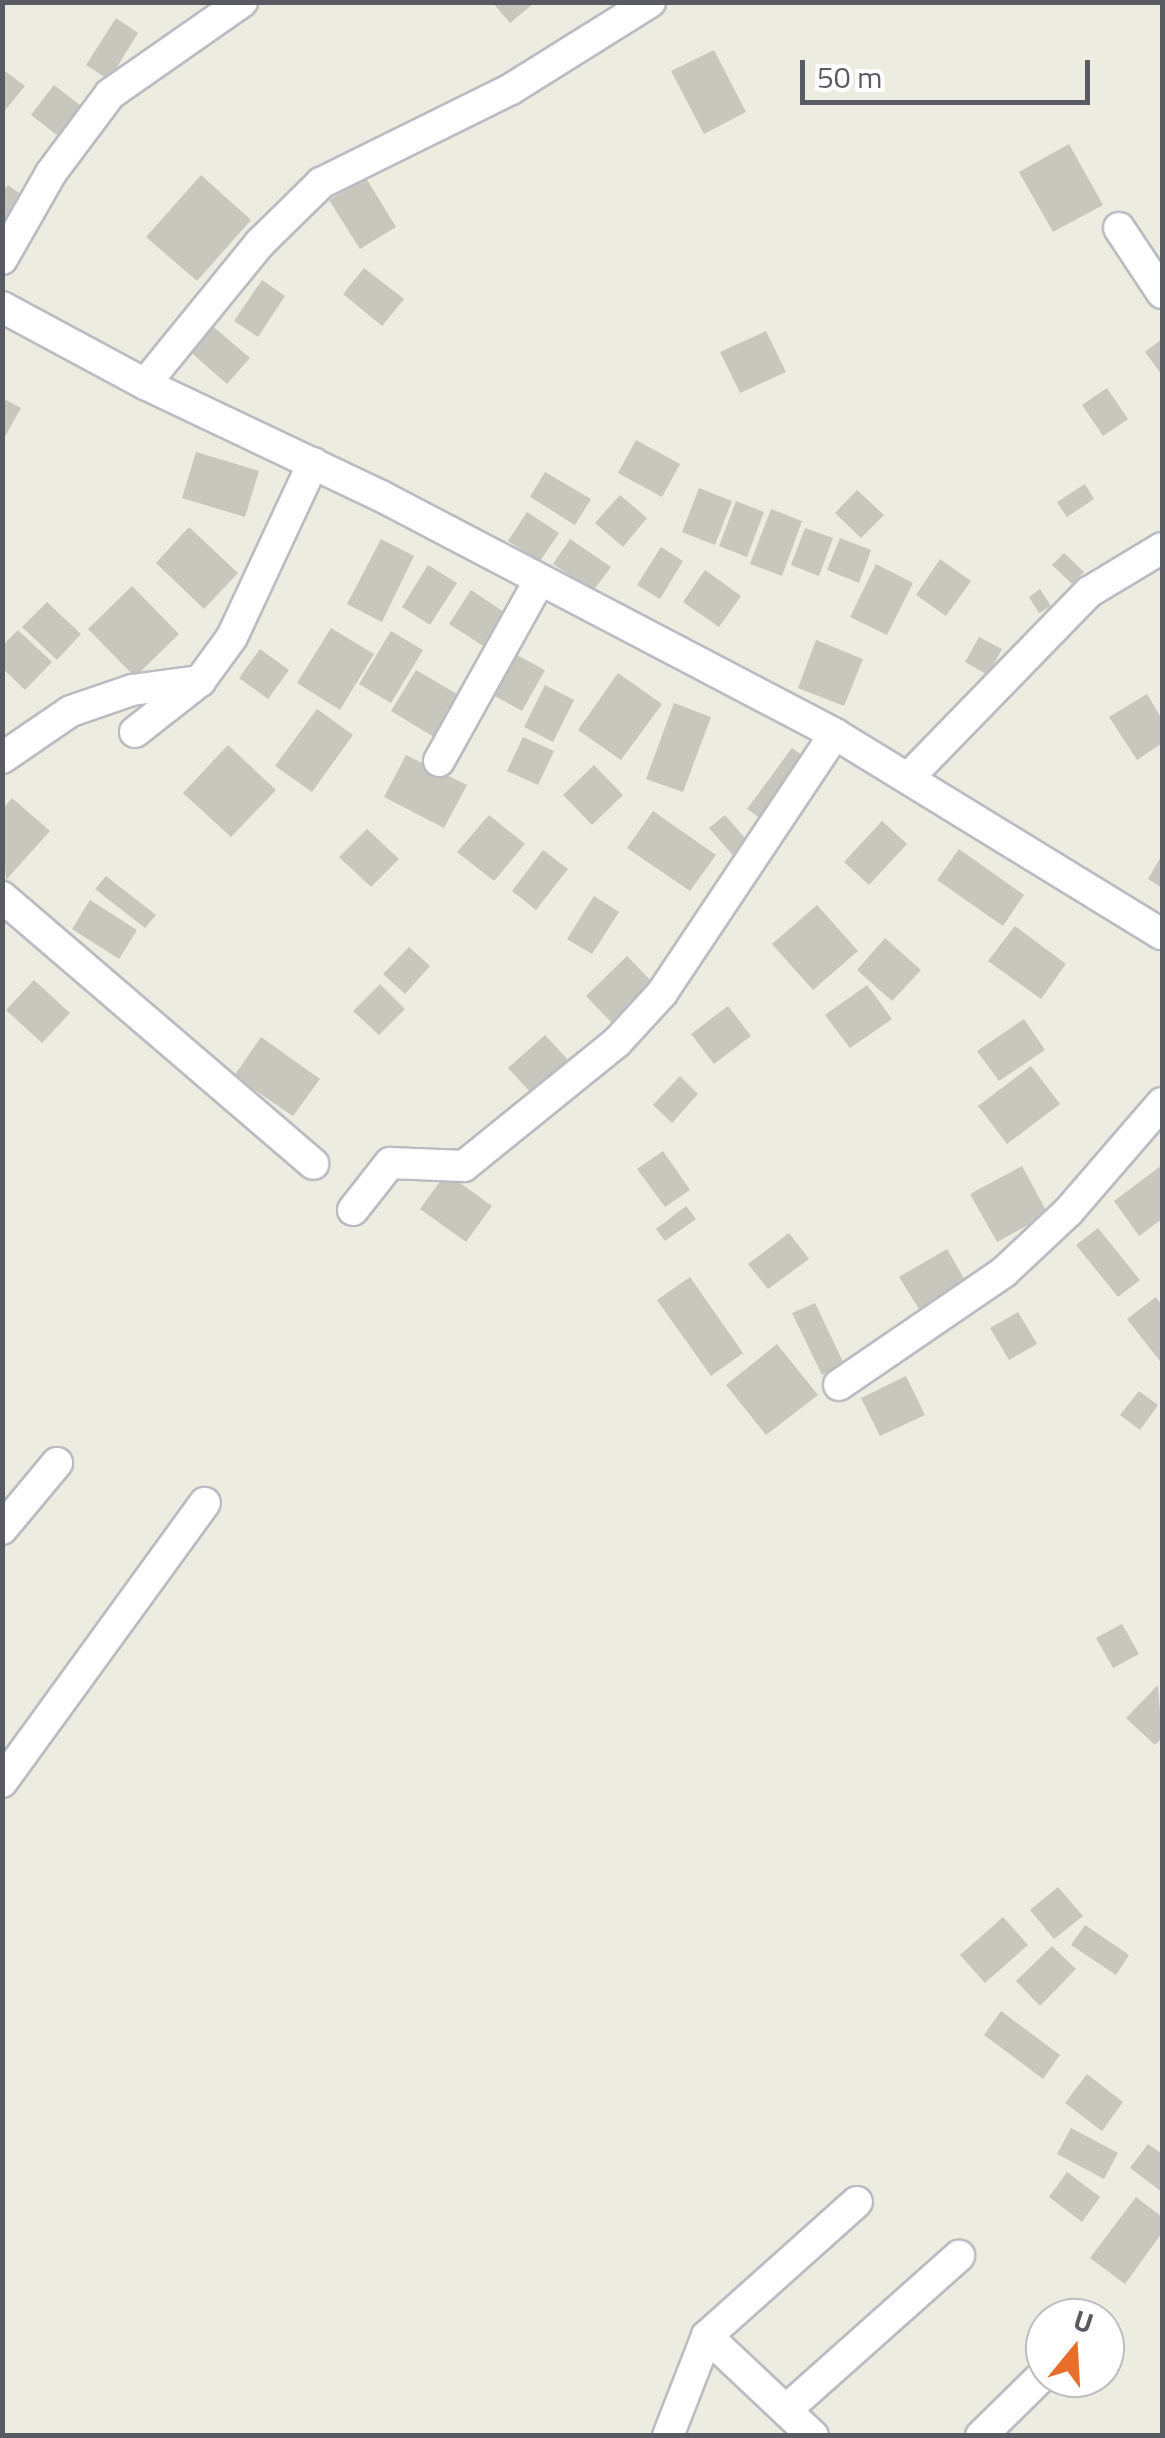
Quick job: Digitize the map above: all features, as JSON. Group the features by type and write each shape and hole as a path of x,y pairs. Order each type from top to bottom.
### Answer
{"street":[{"path":"2,259 51,173 110,94 242,2"},
{"path":"145,384 260,243 321,183 511,89 650,2"},
{"path":"1120,228 1162,293"},
{"path":"2,308 834,734 1162,934"},
{"path":"135,732 200,681 259,586 313,464"},
{"path":"908,778 1089,592 1162,548"},
{"path":"439,760 539,581"},
{"path":"2,758 71,711 132,690 200,681"},
{"path":"353,1210 390,1162 464,1166 617,1042 662,993 834,734"},
{"path":"2,897 313,1164"},
{"path":"839,1385 1004,1272 1068,1212 1162,1103"},
{"path":"2,1529 57,1463"},
{"path":"2,1782 205,1503"},
{"path":"668,2436 707,2336 857,2202"},
{"path":"786,2410 959,2256"},
{"path":"707,2336 813,2436"},
{"path":"982,2436 1025,2393"}],"building":[{"path":"492,2 535,2 510,23"},
{"path":"116,18 138,33 109,80 86,65"},
{"path":"714,50 746,112 704,134 671,71"},
{"path":"2,69 25,86 2,114"},
{"path":"54,85 89,112 66,142 31,115"},
{"path":"1069,144 1103,205 1053,232 1019,172"},
{"path":"201,175 251,220 197,281 146,237"},
{"path":"366,178 396,227 360,249 329,200"},
{"path":"8,185 34,204 2,244 2,192"},
{"path":"364,268 404,299 382,326 343,294"},
{"path":"262,280 285,296 258,337 234,321"},
{"path":"209,323 250,358 227,384 186,348"},
{"path":"766,331 786,372 740,393 720,352"},
{"path":"1162,339 1162,375 1145,352"},
{"path":"1107,388 1128,419 1103,436 1082,405"},
{"path":"2,398 21,408 2,442"},
{"path":"636,440 680,464 662,497 618,473"},
{"path":"196,452 259,471 245,517 182,498"},
{"path":"545,472 591,499 575,525 530,497"},
{"path":"1085,484 1094,499 1067,517 1057,502"},
{"path":"699,488 732,501 715,545 682,532"},
{"path":"857,490 884,515 861,538 835,513"},
{"path":"620,495 647,518 623,547 595,523"},
{"path":"736,501 764,512 747,557 719,546"},
{"path":"771,509 802,521 782,576 750,564"},
{"path":"527,512 559,533 540,561 508,541"},
{"path":"189,527 238,573 204,609 156,563"},
{"path":"805,528 833,538 819,576 791,565"},
{"path":"840,538 871,550 859,583 827,570"},
{"path":"381,539 414,556 382,622 347,604"},
{"path":"570,539 611,567 593,591 553,564"},
{"path":"661,547 683,561 660,599 637,585"},
{"path":"1064,553 1084,572 1072,584 1052,565"},
{"path":"940,559 971,581 946,616 916,595"},
{"path":"876,564 913,583 887,635 850,617"},
{"path":"428,565 457,583 430,625 402,607"},
{"path":"705,570 741,596 719,627 683,602"},
{"path":"132,586 179,634 135,677 88,629"},
{"path":"1040,589 1051,606 1039,613 1029,597"},
{"path":"471,590 510,616 488,649 449,624"},
{"path":"47,602 81,634 57,660 22,627"},
{"path":"331,628 374,654 340,710 297,683"},
{"path":"18,630 52,662 25,690 2,668 2,646"},
{"path":"391,631 423,650 391,703 359,684"},
{"path":"979,637 1002,649 988,675 965,662"},
{"path":"816,640 863,659 844,706 798,688"},
{"path":"260,649 289,670 268,699 239,678"},
{"path":"513,653 545,670 522,711 491,694"},
{"path":"416,670 464,698 439,740 391,711"},
{"path":"618,673 662,704 621,760 578,730"},
{"path":"545,685 574,700 553,742 524,727"},
{"path":"1147,694 1162,719 1162,743 1137,760 1109,717"},
{"path":"674,703 711,717 683,792 646,779"},
{"path":"317,709 353,735 312,792 275,766"},
{"path":"523,737 554,751 538,785 507,771"},
{"path":"228,745 276,790 231,837 183,793"},
{"path":"792,748 810,761 764,821 747,809"},
{"path":"406,755 467,785 444,828 384,797"},
{"path":"594,765 623,795 592,825 563,795"},
{"path":"12,798 50,831 6,880 2,810"},
{"path":"653,811 716,855 690,891 627,848"},
{"path":"489,815 525,844 494,881 457,852"},
{"path":"725,815 751,845 736,859 709,828"},
{"path":"882,821 907,844 869,885 844,862"},
{"path":"367,829 399,859 371,887 339,857"},
{"path":"959,849 1024,895 1003,926 937,880"},
{"path":"543,850 568,869 536,910 512,891"},
{"path":"1162,855 1162,888 1148,879"},
{"path":"106,876 156,915 145,928 95,889"},
{"path":"594,896 619,912 592,954 567,939"},
{"path":"90,900 137,930 119,959 72,929"},
{"path":"817,905 858,951 813,990 772,944"},
{"path":"1015,926 1066,964 1041,999 988,961"},
{"path":"885,938 921,970 892,1001 857,970"},
{"path":"409,947 430,966 405,994 383,974"},
{"path":"627,956 653,983 612,1023 586,996"},
{"path":"34,980 70,1013 42,1043 6,1010"},
{"path":"380,984 405,1009 379,1035 353,1011"},
{"path":"867,985 892,1019 850,1048 825,1015"},
{"path":"728,1006 751,1036 714,1064 691,1034"},
{"path":"1024,1019 1045,1050 999,1081 977,1051"},
{"path":"545,1035 572,1064 535,1097 508,1068"},
{"path":"261,1037 320,1079 293,1116 234,1076"},
{"path":"1031,1066 1060,1104 1007,1144 978,1106"},
{"path":"680,1076 698,1094 672,1123 653,1105"},
{"path":"663,1151 690,1190 665,1207 637,1169"},
{"path":"1162,1165 1162,1219 1139,1236 1114,1201"},
{"path":"1022,1166 1048,1214 997,1242 970,1194"},
{"path":"446,1173 492,1206 466,1242 420,1209"},
{"path":"686,1206 696,1219 665,1241 656,1229"},
{"path":"1098,1228 1140,1280 1118,1297 1076,1245"},
{"path":"789,1233 809,1259 768,1289 748,1264"},
{"path":"947,1249 966,1282 919,1309 899,1277"},
{"path":"690,1277 743,1353 711,1376 657,1300"},
{"path":"1156,1297 1162,1306 1162,1364 1127,1319"},
{"path":"815,1303 844,1364 822,1375 792,1313"},
{"path":"1018,1312 1037,1344 1009,1360 990,1328"},
{"path":"777,1344 818,1395 766,1435 726,1385"},
{"path":"906,1376 925,1415 880,1436 861,1398"},
{"path":"1139,1391 1158,1405 1140,1430 1120,1415"},
{"path":"1122,1624 1139,1654 1113,1668 1096,1638"},
{"path":"1158,1685 1162,1738 1155,1745 1126,1718"},
{"path":"1058,1887 1083,1916 1054,1939 1030,1910"},
{"path":"1003,1917 1028,1945 985,1983 960,1955"},
{"path":"1085,1925 1129,1955 1116,1975 1071,1945"},
{"path":"1052,1946 1076,1969 1040,2006 1016,1981"},
{"path":"1001,2011 1060,2055 1043,2079 984,2035"},
{"path":"1087,2074 1123,2102 1102,2131 1065,2103"},
{"path":"1071,2128 1118,2153 1104,2179 1057,2154"},
{"path":"1148,2144 1162,2154 1162,2192 1130,2168"},
{"path":"1067,2172 1100,2197 1082,2222 1049,2197"},
{"path":"1136,2197 1162,2217 1162,2233 1125,2284 1090,2258"}]}
